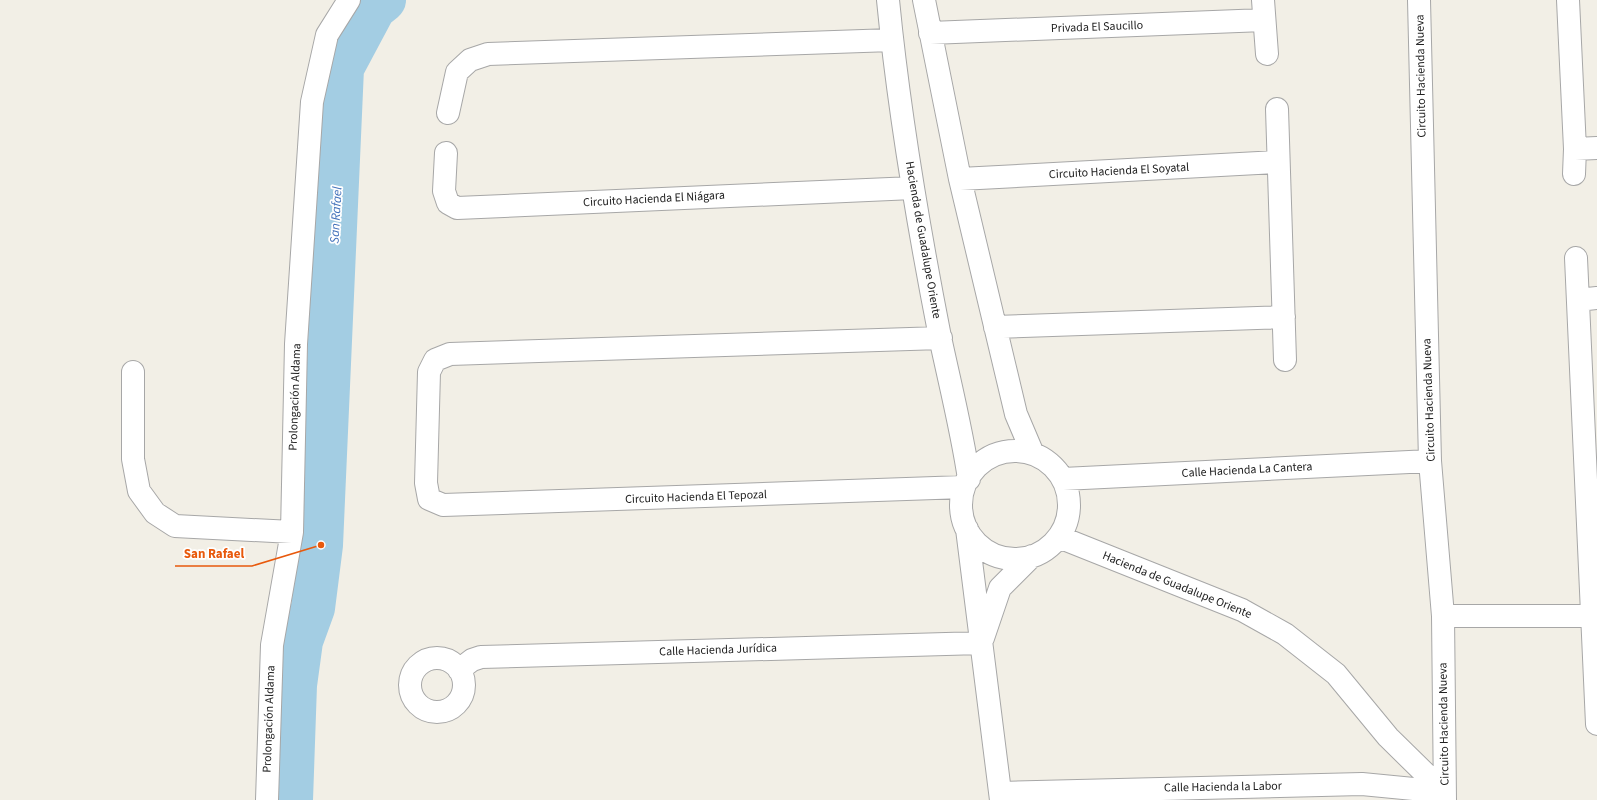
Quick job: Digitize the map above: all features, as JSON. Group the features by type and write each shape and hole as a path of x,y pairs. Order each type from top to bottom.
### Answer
{"street":[{"name":"Prolongación Aldama","path":"267,800 272,645 292,532 296,344 312,102 327,35 348,0"},
{"name":"Hacienda de Guadalupe Oriente","path":"888,0 892,40 913,188 940,338 966,454 967,483"},
{"path":"924,0 960,179 995,327 1016,414 1033,454"},
{"name":"Circuito Hacienda Nueva","path":"1419,0 1430,461 1443,616 1444,796"},
{"path":"1568,0 1575,149 1574,174"},
{"path":"1264,10 1268,54"},
{"name":"Privada El Saucillo","path":"930,33 1264,10"},
{"path":"448,113 457,72 470,60 488,54 892,40"},
{"path":"1277,109 1286,360"},
{"path":"1575,149 1597,148"},
{"name":"Circuito Hacienda El Niágara","path":"446,153 444,191 448,203 457,208 913,188"},
{"name":"Circuito Hacienda El Soyatal","path":"960,179 1278,162"},
{"path":"1576,258 1587,299 1597,724"},
{"path":"995,327 1284,317"},
{"name":"Circuito Hacienda El Tepozal","path":"940,338 450,354 435,360 429,372 426,483 429,499 444,505 967,483"},
{"path":"133,372 133,459 139,491 155,513 175,526 292,532"},
{"path":"1012,451 1033,454 1051,464 1063,479 1068,494 1070,509 1066,524 1059,537 1047,549 1032,556 1013,559 994,555 978,544 967,529 961,508 967,483 975,469 992,457 1012,451"},
{"name":"Calle Hacienda La Cantera","path":"1063,479 1430,461"},
{"path":"967,529 1001,796"},
{"name":"Hacienda de Guadalupe Oriente","path":"1059,537 1242,610 1286,634 1336,674 1388,737 1444,796"},
{"path":"981,643 1000,588 1032,556"},
{"path":"1443,616 1595,616"},
{"name":"Calle Hacienda Jurídica","path":"459,670 472,660 481,657 981,643"},
{"name":"Calle Hacienda la Labor","path":"1001,796 1362,784 1444,796"}],"waterway":[{"name":"San Rafael","path":"291,800 295,685 301,641 313,608 321,545 342,68 374,8 384,0"}],"place":[{"name":"San Rafael","path":"321,545"}]}
